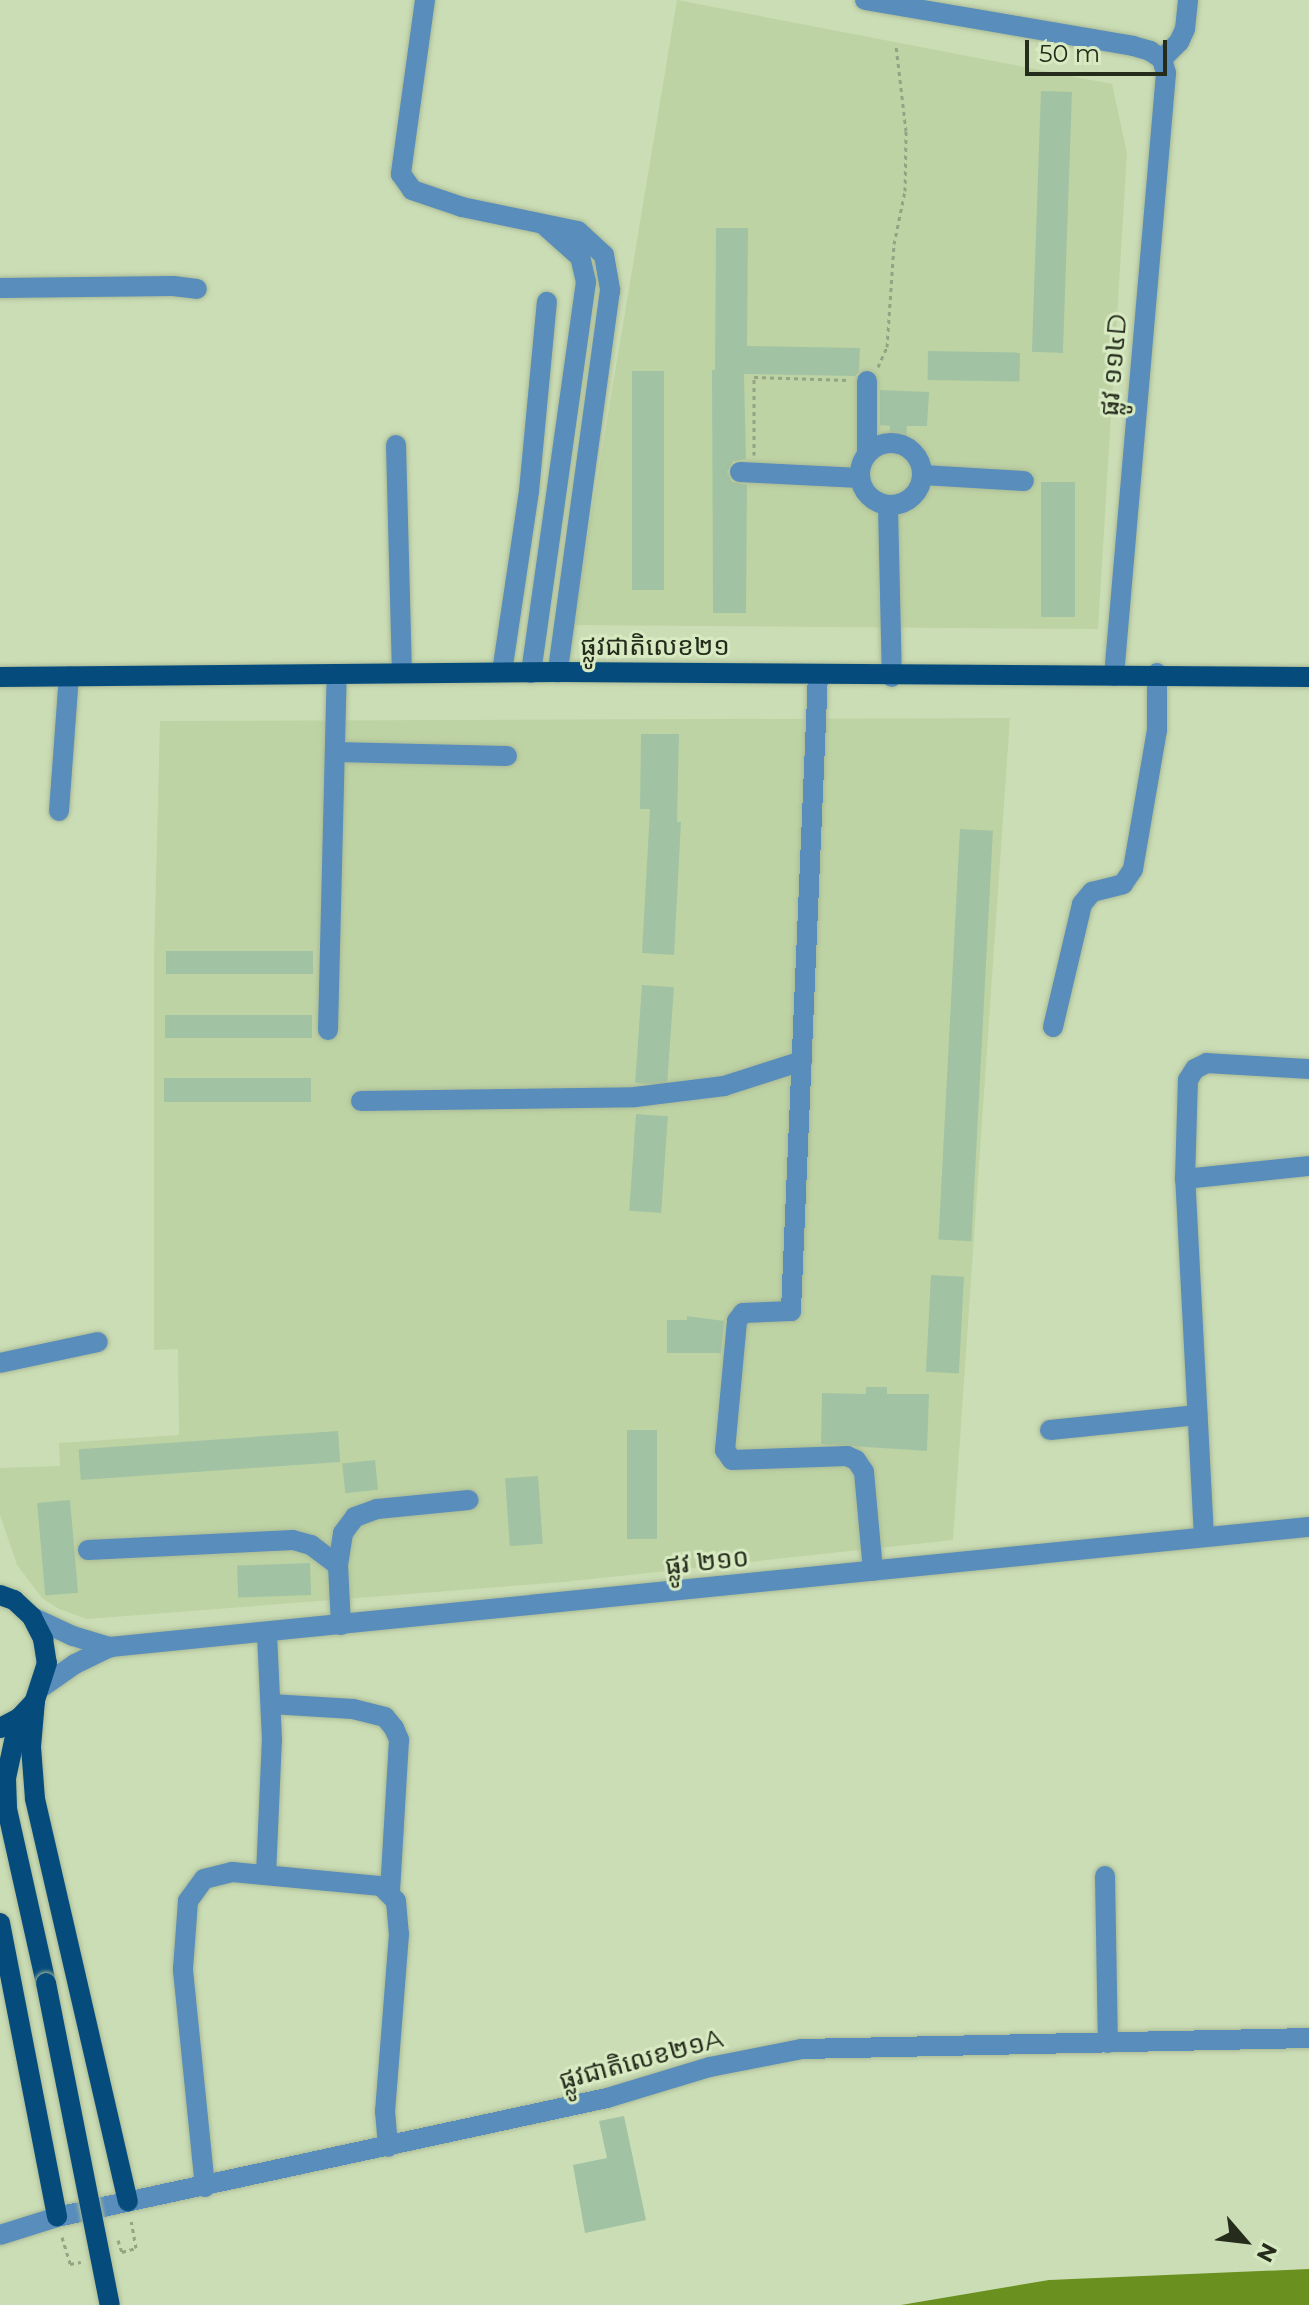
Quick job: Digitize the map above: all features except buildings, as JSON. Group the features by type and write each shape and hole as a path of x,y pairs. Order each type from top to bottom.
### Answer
{"main road":[{"name":"ផ្លូវជាតិលេខ២១","path":"0,677 558,672 892,677 1157,673 1309,677"},
{"path":"0,1581 7,1597 32,1617 43,1639 47,1663 31,1747 35,1799 128,2201"},
{"path":"0,1728 19,1718 39,1694"},
{"path":"19,1718 4,1803 46,1983 110,2305"},
{"path":"0,1923 57,2217"}],"street":[{"path":"425,0 401,174 412,190 430,198 578,231 598,246 604,255 610,290 558,672"},
{"path":"865,0 1133,46 1162,59 1179,42 1185,29 1188,0"},
{"name":"ផ្លូវ ១១៤D","path":"1114,676 1166,73 1162,59"},
{"path":"531,673 586,282 580,257 541,222"},
{"path":"0,288 173,286 197,289"},
{"path":"502,672 529,491 547,302"},
{"path":"867,381 867,454 860,478 865,492 875,502 888,506 912,498 923,475 914,452 903,445 877,446 867,454"},
{"path":"396,445 402,673"},
{"path":"747,471 860,478"},
{"path":"923,475 1024,481"},
{"path":"888,506 892,677"},
{"path":"1053,1027 1082,904 1092,892 1123,884 1133,869 1157,730 1157,673"},
{"path":"328,1030 337,674"},
{"path":"818,674 791,1311 739,1315 725,1450 732,1460 847,1456 856,1460 864,1472 873,1571"},
{"path":"59,811 69,676"},
{"path":"335,752 507,756"},
{"path":"361,1101 635,1097 724,1086 802,1061"},
{"path":"1204,1537 1185,1179 1188,1080 1195,1069 1207,1063 1309,1069"},
{"path":"1185,1179 1309,1166"},
{"path":"0,1363 98,1342"},
{"path":"1050,1430 1197,1415"},
{"path":"341,1625 338,1565 343,1533 355,1517 377,1509 469,1500"},
{"name":"ផ្លូវ ២១០","path":"39,1694 75,1664 110,1647 1309,1527"},
{"path":"88,1550 293,1540 311,1545 338,1565"},
{"name":"ផ្លូវ ២១០","path":"32,1617 73,1636 110,1647"},
{"path":"266,1875 271,1704 267,1632"},
{"path":"271,1704 353,1709 385,1717 394,1728 399,1740 390,1892"},
{"path":"205,2187 183,1969 188,1901 204,1879 232,1872 381,1886 396,1901 399,1934 385,2111 388,2147"},
{"path":"1105,1876 1108,2043"},
{"name":"ផ្លូវជាតិលេខ២១A","path":"0,2235 57,2217 607,2098 710,2067 802,2049 1309,2038"}],"path":[{"path":"747,471 754,377 867,381 887,347 894,244 905,191 906,131 896,46"},
{"path":"119,2240 122,2252 136,2248 128,2201"},
{"path":"57,2217 70,2264 85,2262"}],"shaded area":[{"path":"677,0 1112,84 1127,153 1098,629 573,625"},
{"path":"1010,718 953,1540 564,1582 87,1619 59,1609 42,1598 17,1565 0,1515 0,1468 60,1466 59,1443 179,1435 178,1349 154,1350 154,956 160,721"},
{"path":"1309,2269 1309,2305 901,2305 1049,2280"}]}
